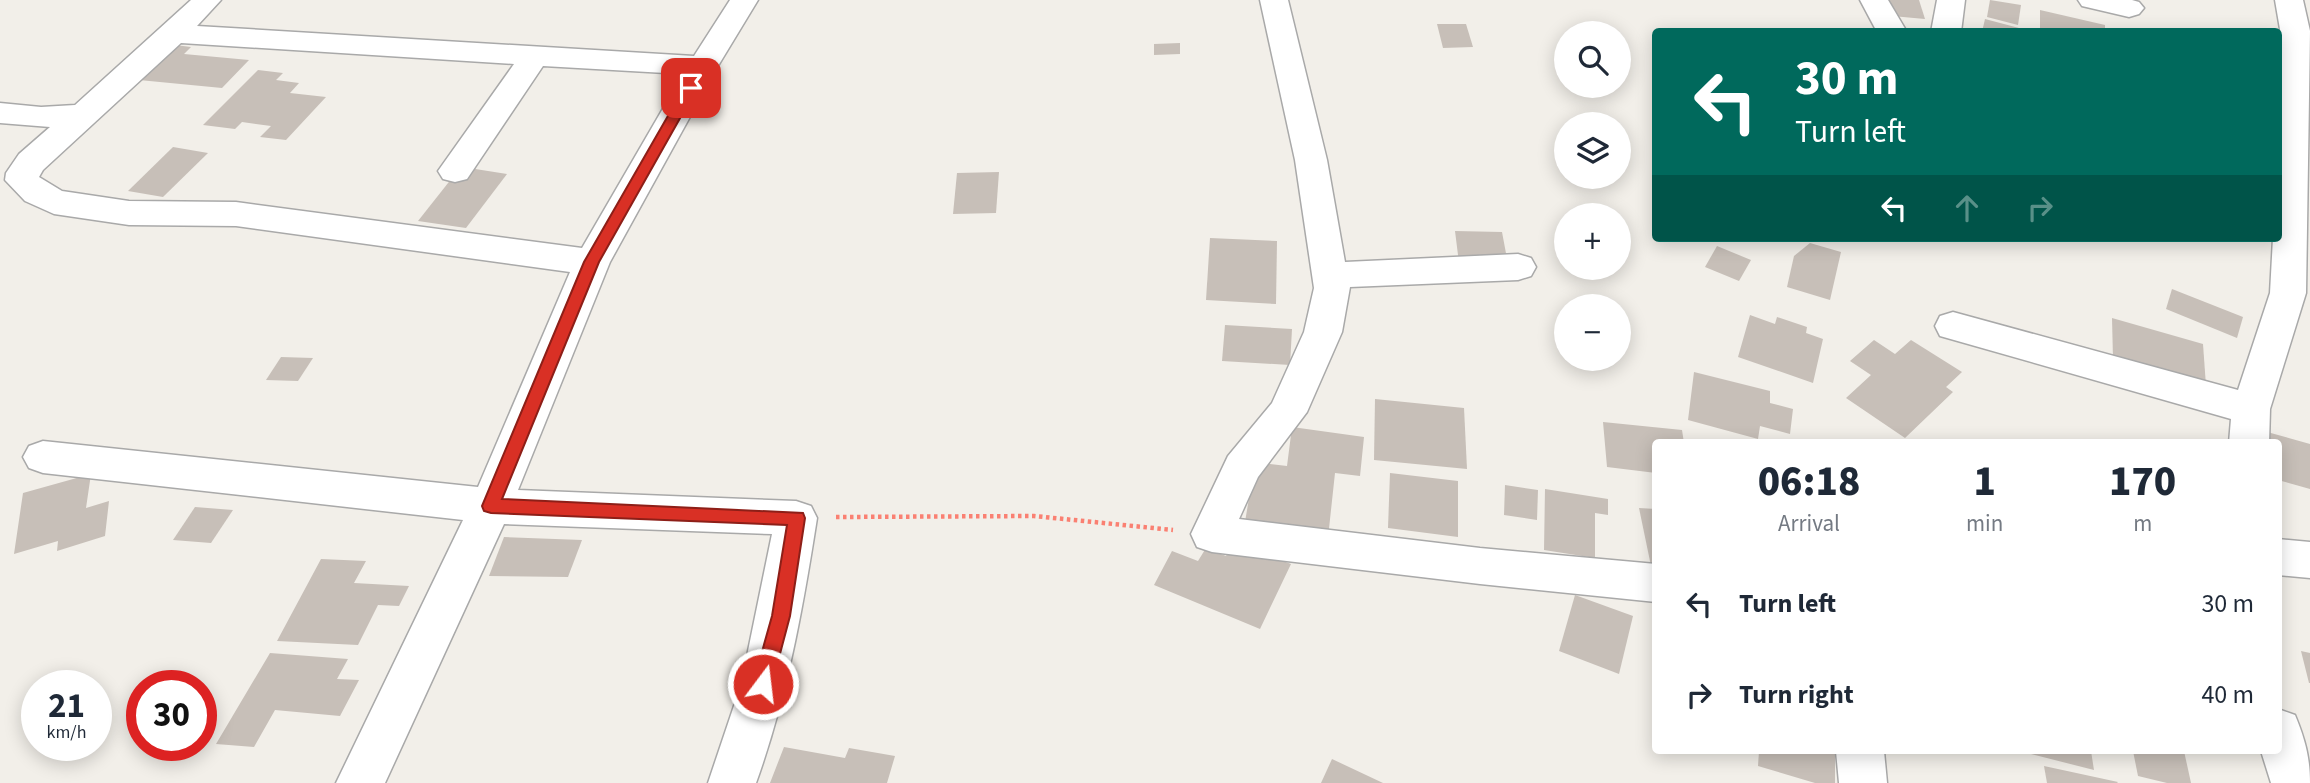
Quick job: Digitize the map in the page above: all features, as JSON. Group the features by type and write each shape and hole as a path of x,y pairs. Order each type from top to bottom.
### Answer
{"street":[{"path":"207,0 31,162 23,173 22,180 27,186 54,202 129,214 236,214 413,240 592,262"},
{"path":"360,783 491,506 592,262 703,66 744,0"},
{"path":"1274,0 1311,160 1332,288 1323,332 1288,412 1242,468 1212,534 1480,566 1652,583"},
{"path":"1874,0 1890,28"},
{"path":"1947,28 1951,0"},
{"path":"2092,0 2129,8"},
{"path":"1953,326 2250,426 2288,293 2297,41 2289,0"},
{"path":"174,33 703,66"},
{"path":"455,171 535,56"},
{"path":"0,113 41,117 84,115"},
{"path":"1331,275 1518,267"},
{"path":"43,457 491,506 796,518 781,616 745,752 732,783"},
{"path":"2282,557 2310,560"},
{"path":"2282,744 2295,783"},
{"path":"1860,754 1863,783"}],"path":[{"path":"796,518 1034,516 1212,534"}],"building":[{"path":"1887,0 1919,0 1925,19 1892,16"},
{"path":"1990,0 2021,5 2018,25 1987,17"},
{"path":"2040,10 2105,25 2105,28 2040,28"},
{"path":"1985,19 2019,28 1983,28"},
{"path":"1437,24 1466,24 1473,47 1443,48"},
{"path":"1180,43 1180,54 1154,55 1154,44"},
{"path":"175,45 191,47 184,54 249,60 222,88 139,80"},
{"path":"258,70 283,73 276,80 299,83 290,93 326,97 286,140 260,137 271,126 242,122 235,129 203,125"},
{"path":"173,147 208,153 163,197 128,191"},
{"path":"469,168 507,174 466,228 418,221 452,178"},
{"path":"999,172 996,213 953,214 957,173"},
{"path":"1455,231 1502,232 1508,264 1459,263"},
{"path":"1210,238 1277,241 1276,304 1206,300"},
{"path":"1810,243 1841,252 1830,300 1787,287 1794,256"},
{"path":"1717,246 1751,260 1739,281 1705,267"},
{"path":"2172,289 2243,317 2237,338 2166,309"},
{"path":"1750,315 1775,324 1777,317 1807,327 1806,333 1823,339 1813,383 1738,357"},
{"path":"2112,318 2203,344 2206,386 2113,359"},
{"path":"1225,325 1292,329 1290,365 1222,361"},
{"path":"1874,340 1895,354 1911,340 1962,372 1946,387 1953,392 1905,438 1846,398 1871,375 1850,361"},
{"path":"281,357 313,358 298,381 266,380"},
{"path":"1694,372 1770,391 1770,403 1793,409 1790,434 1760,426 1758,439 1688,420"},
{"path":"1375,399 1464,408 1467,469 1374,460"},
{"path":"1603,422 1682,430 1683,439 1652,439 1652,473 1607,467"},
{"path":"1292,427 1364,437 1360,476 1335,473 1327,547 1243,534 1255,462 1287,466"},
{"path":"2260,430 2310,444 2310,489 2282,481 2282,439 2261,439"},
{"path":"1390,473 1458,481 1458,537 1388,528"},
{"path":"91,474 86,508 109,501 105,536 57,551 58,541 14,554 23,493"},
{"path":"1505,485 1538,490 1537,520 1504,515"},
{"path":"1545,489 1608,499 1608,515 1595,513 1595,558 1544,550"},
{"path":"195,507 233,510 211,543 173,540"},
{"path":"1639,508 1652,509 1651,566"},
{"path":"504,537 582,540 568,577 489,576"},
{"path":"1234,542 1291,564 1260,629 1154,585 1172,551 1198,561 1206,548 1226,556"},
{"path":"321,559 366,561 354,583 409,586 399,606 378,605 358,645 277,641"},
{"path":"1575,595 1633,616 1619,674 1559,651"},
{"path":"2301,651 2310,653 2310,683 2309,683"},
{"path":"270,653 348,659 337,679 359,680 340,716 275,710 254,747 217,742"},
{"path":"784,747 845,758 849,748 895,756 887,783 770,783"},
{"path":"1759,754 1835,754 1835,783 1815,783 1758,766"},
{"path":"2031,754 2091,754 2094,770"},
{"path":"2134,754 2185,754 2191,783 2167,783 2138,776"},
{"path":"1332,759 1383,783 1321,783"},
{"path":"2044,766 2118,782 2047,783"}],"route":[{"path":"691,88 592,262 491,506 796,518 781,616 763,684"}]}
